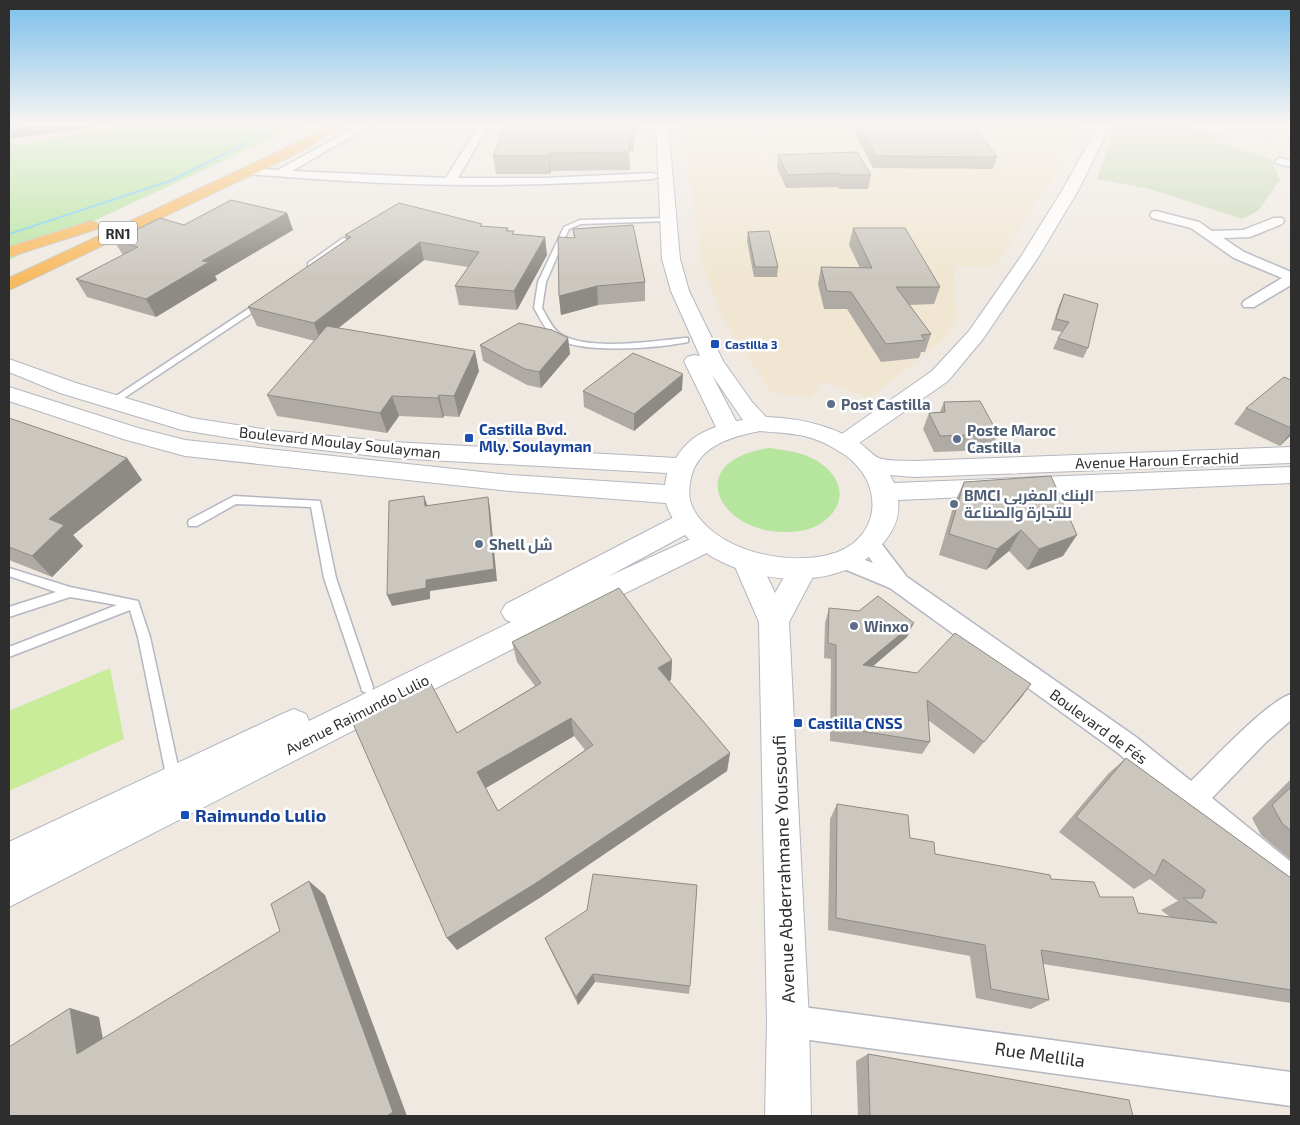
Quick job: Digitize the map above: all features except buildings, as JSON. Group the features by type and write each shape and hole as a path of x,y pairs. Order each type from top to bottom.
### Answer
{"highway":[{"name":"RN1","path":"9,285 226,176"},
{"name":"RN1","path":"9,276 231,176"},
{"path":"164,194 220,180"},
{"path":"9,296 189,207 212,193 220,180"},
{"path":"9,252 97,224 9,264"}],"main road":[{"path":"657,176 662,219 675,275 687,308 717,367 744,407 760,424"},
{"path":"658,176 658,182"},
{"path":"844,444 940,376 976,335 1030,256 1078,176"},
{"path":"662,219 660,266 671,306 685,340 729,430"},
{"name":"Boulevard Moulay Soulayman","path":"9,365 68,388 190,425 277,438 392,450 681,466"},
{"name":"Boulevard Moulay Soulayman","path":"9,394 131,434 185,448 511,483 690,520"},
{"path":"760,424 799,427 818,432 844,444 872,466 886,492 886,511 882,527 870,543 844,560 825,566 803,569 774,568 747,562 725,554 690,520 676,480 681,466 692,450 709,438 729,430 760,424"},
{"name":"Avenue Haroun Errachid","path":"872,466 934,468 1291,455"},
{"name":"Avenue Haroun Errachid","path":"886,492 1291,475"},
{"name":"Avenue Raimundo Lulio","path":"9,861 175,782 367,687 576,582 690,520"},
{"name":"Avenue Raimundo Lulio","path":"9,888 526,628 690,520"},
{"name":"Avenue Abderrahmane Youssoufi","path":"747,562 774,622 788,1021 788,1116"},
{"path":"774,622 803,569"}],"street":[{"path":"334,176 450,181 658,182"},
{"path":"450,181 453,176"},
{"path":"1156,215 1195,225 1211,235 1222,246 1290,281"},
{"path":"1211,235 1245,234 1282,217 1291,226"},
{"path":"1249,304 1290,281"},
{"name":"Boulevard de Fés","path":"870,543 898,582"},
{"name":"Boulevard de Fés","path":"844,560 898,582 1127,745 1291,881"},
{"path":"1193,798 1257,734 1291,705"},
{"name":"Rue Mellila","path":"788,1021 1291,1089"}],"lane":[{"path":"662,219 580,222 566,228 542,282 538,308 558,336 580,343 637,344 685,340"},
{"path":"307,268 345,239"},
{"path":"112,402 269,298"},
{"path":"193,523 234,500 316,504 330,578 367,687"},
{"path":"9,572 70,592 134,604"},
{"path":"9,612 70,592"},
{"path":"9,652 134,604"},
{"path":"134,604 144,637 175,782"}],"shaded area":[{"path":"690,176 1053,176 994,267 954,266 957,320 945,338 870,398 823,381 811,398 771,392 723,319 702,262"}],"green space":[{"path":"9,176 190,176 9,260"},
{"path":"1098,176 1278,176 1280,180 1258,211 1242,219 1150,189 1097,179"},
{"path":"770,448 807,456 828,469 835,477 840,496 837,506 831,515 820,524 795,532 763,529 743,521 728,509 719,495 718,480 725,466 742,455"},
{"path":"110,668 124,739 9,791 9,711"}],"waterway":[{"path":"9,234 179,176"}],"place":[{"name":"Castilla 3","path":"715,344"},
{"name":"Post Castilla","path":"831,404"},
{"name":"Castilla Bvd. Mly. Soulayman","path":"469,438"},
{"name":"Poste Maroc Castilla","path":"957,439"},
{"name":"BMCI البنك المغربي للتجارة والصناعة","path":"954,504"},
{"name":"Shell شل","path":"479,544"},
{"name":"Winxo","path":"854,626"},
{"name":"Castilla CNSS","path":"798,723"},
{"name":"Raimundo Lulio","path":"185,815"}]}
